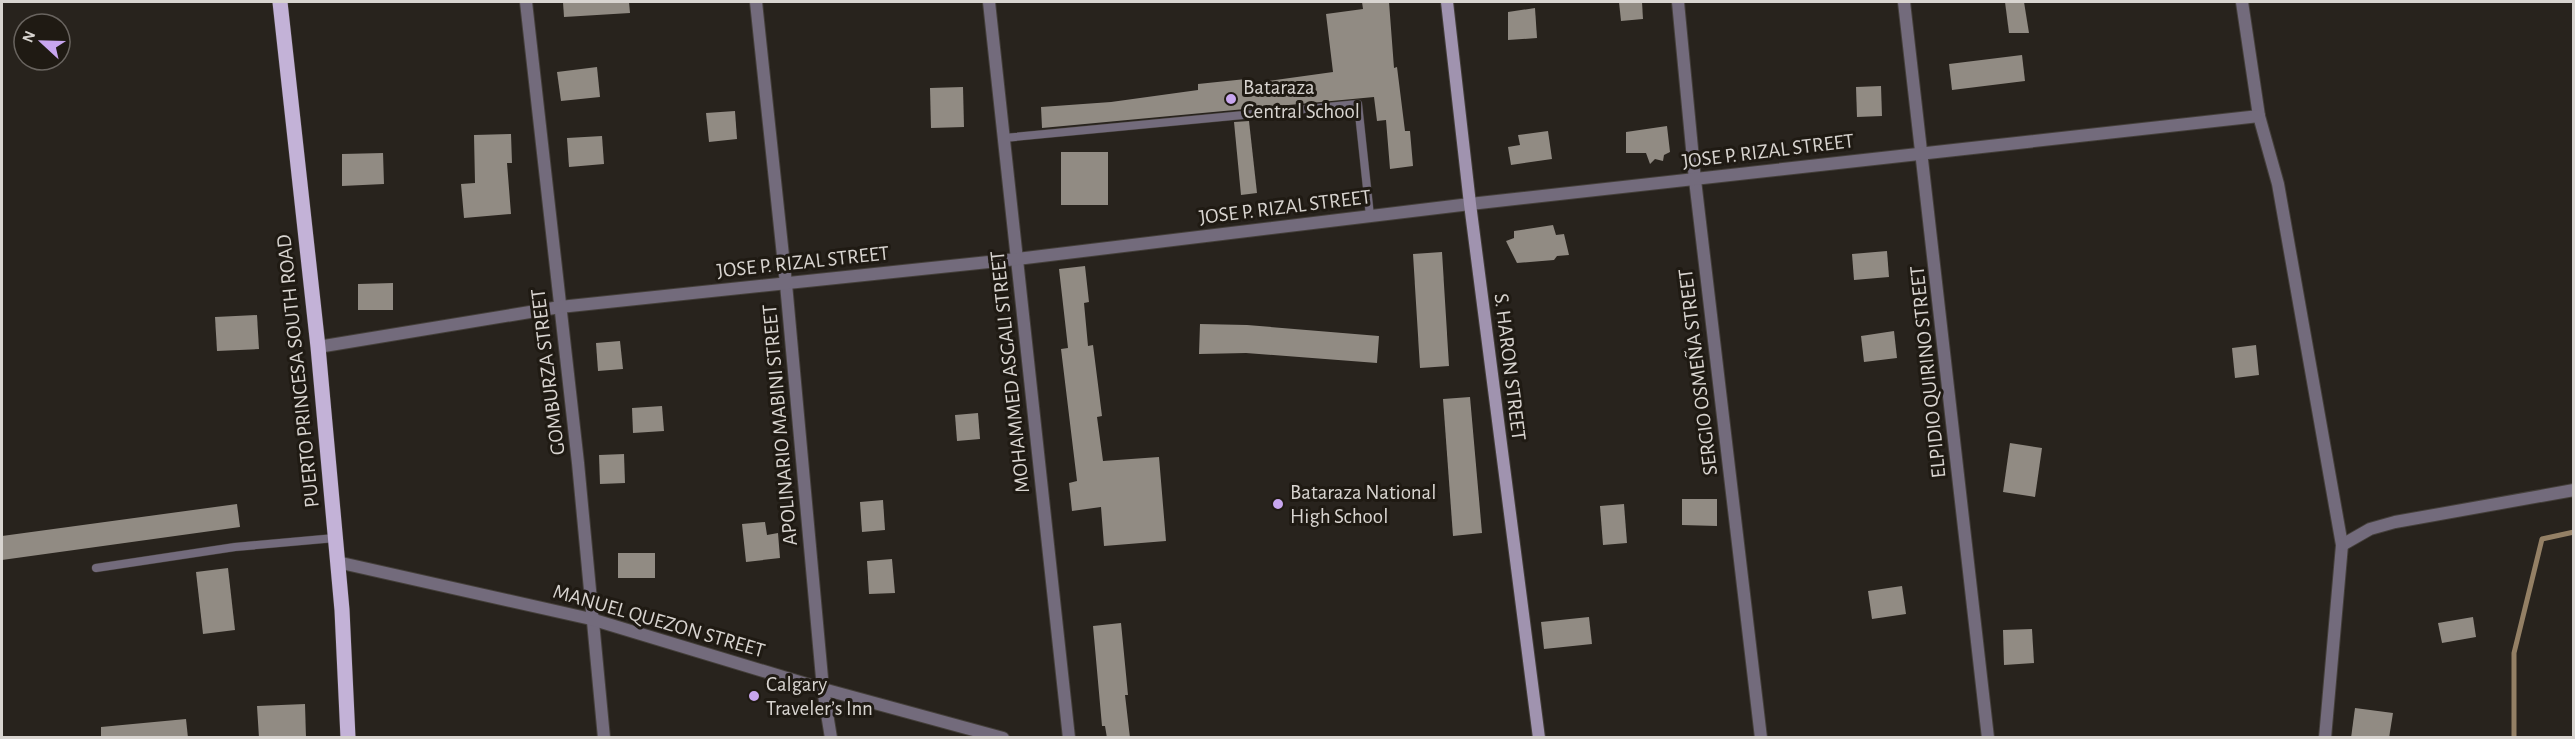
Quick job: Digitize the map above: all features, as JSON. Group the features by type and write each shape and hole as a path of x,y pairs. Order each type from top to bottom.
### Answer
{"main road":[{"name":"PUERTO PRINCESA SOUTH ROAD","path":"280,2 318,347 337,562 348,738"}],"street":[{"name":"GOMBURZA STREET","path":"526,2 578,463 604,738"},
{"name":"APOLINARIO MABINI STREET","path":"756,2 786,284 823,689 831,738"},
{"name":"MOHAMMED ASGALI STREET","path":"989,2 1069,738"},
{"name":"S. HARON STREET","path":"1447,2 1470,204 1539,738"},
{"name":"SERGIO OSMEÑA STREET","path":"1678,2 1695,180 1761,738"},
{"name":"ELPIDIO QUIRINO STREET","path":"1904,2 1988,738"},
{"path":"2242,2 2259,116 2278,184 2342,544 2325,738"},
{"name":"JOSE P. RIZAL STREET","path":"318,347 560,307 1017,259 1470,204 2259,116"},
{"path":"2342,544 2370,529 2395,522 2574,490"},
{"name":"MANUEL QUEZON STREET","path":"337,562 591,619 823,689 1003,738"}],"lane":[{"path":"1004,138 1358,104 1370,216"},
{"path":"96,568 235,547 335,538"}],"building":[{"path":"563,2 629,2 630,13 564,17"},
{"path":"1362,2 1389,2 1394,68 1397,67 1405,131 1410,131 1413,166 1390,169 1386,120 1377,121 1374,97 1042,128 1041,107 1111,102 1198,90 1198,84 1246,79 1247,84 1333,72 1326,14 1363,9"},
{"path":"1619,2 1642,2 1643,19 1621,21"},
{"path":"2005,2 2024,2 2029,33 2009,33"},
{"path":"1535,8 1537,38 1508,40 1508,12"},
{"path":"2022,55 2025,81 1952,90 1949,64"},
{"path":"597,67 600,97 561,101 557,72"},
{"path":"1881,86 1882,116 1857,117 1856,87"},
{"path":"963,87 964,127 931,128 930,88"},
{"path":"735,111 737,139 709,142 706,113"},
{"path":"1249,121 1257,193 1241,195 1234,122"},
{"path":"1667,126 1670,152 1664,155 1663,161 1655,159 1650,164 1646,153 1626,153 1626,132"},
{"path":"1548,131 1552,159 1511,165 1508,147 1520,145 1518,135"},
{"path":"511,134 512,163 507,163 511,214 464,218 461,184 475,183 474,135"},
{"path":"602,136 604,164 569,167 567,138"},
{"path":"1061,152 1108,152 1108,205 1061,205"},
{"path":"383,153 384,184 342,186 342,154"},
{"path":"1553,225 1556,235 1564,234 1569,255 1557,256 1554,260 1517,263 1506,241 1514,238 1514,231"},
{"path":"1887,251 1889,277 1854,280 1852,254"},
{"path":"1442,252 1449,366 1420,368 1413,254"},
{"path":"1085,266 1089,302 1084,303 1088,346 1093,345 1102,416 1097,417 1103,461 1159,457 1166,541 1104,546 1101,507 1072,511 1069,483 1077,481 1061,349 1068,348 1059,269"},
{"path":"393,283 393,310 358,310 358,284"},
{"path":"257,315 259,349 217,351 215,317"},
{"path":"1200,324 1247,325 1379,336 1377,363 1246,353 1199,354"},
{"path":"1894,331 1897,358 1864,362 1861,336"},
{"path":"620,341 623,369 598,371 596,343"},
{"path":"2256,345 2259,375 2235,378 2232,348"},
{"path":"1470,397 1482,533 1453,536 1443,399"},
{"path":"662,406 664,431 633,433 632,408"},
{"path":"978,413 980,439 957,441 955,415"},
{"path":"2010,443 2042,448 2035,497 2003,492"},
{"path":"624,454 625,483 600,484 599,455"},
{"path":"1682,499 1717,499 1717,526 1682,525"},
{"path":"883,500 885,530 862,532 860,502"},
{"path":"237,504 240,527 2,560 2,536"},
{"path":"1624,504 1627,543 1603,545 1600,506"},
{"path":"765,522 767,535 778,533 780,558 746,562 742,524"},
{"path":"618,553 655,553 655,578 618,578"},
{"path":"892,559 895,593 869,594 867,561"},
{"path":"228,568 235,630 203,634 196,572"},
{"path":"1902,586 1906,614 1872,619 1868,591"},
{"path":"1589,617 1592,644 1544,649 1541,622"},
{"path":"2473,617 2476,637 2442,643 2438,623"},
{"path":"1121,623 1130,738 1107,738 1105,726 1102,726 1093,626"},
{"path":"2032,629 2034,663 2004,665 2003,630"},
{"path":"305,704 306,738 259,738 257,706"},
{"path":"2355,708 2393,713 2389,738 2351,738"},
{"path":"186,719 188,738 101,738 101,727"}],"waterway":[{"path":"2514,738 2514,653 2542,539 2574,532"}],"place":[{"name":"Bataraza Central School","path":"1231,99"},
{"name":"Bataraza National High School","path":"1278,504"},
{"name":"Calgary Traveler’s Inn","path":"754,696"}]}
